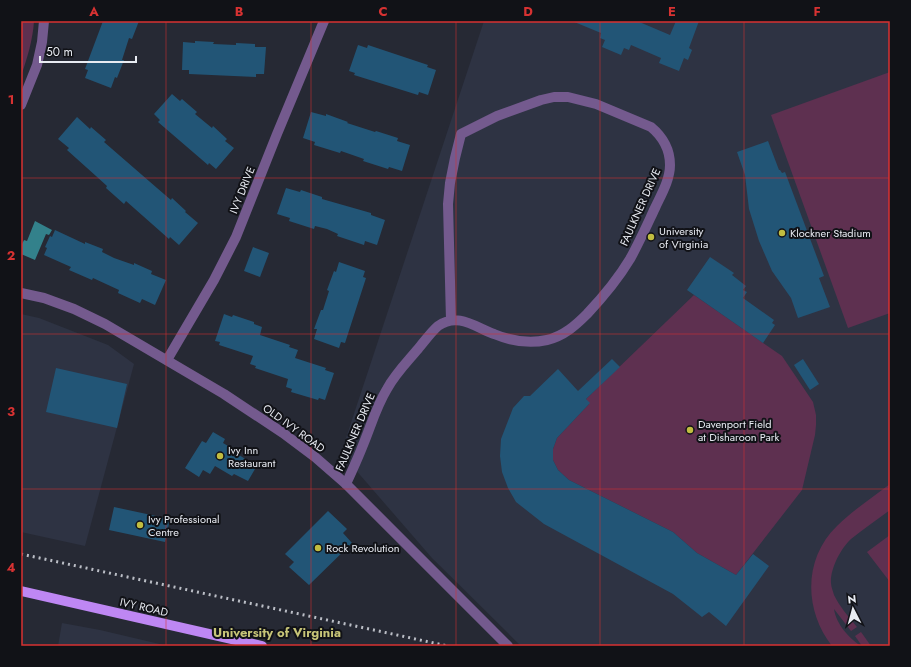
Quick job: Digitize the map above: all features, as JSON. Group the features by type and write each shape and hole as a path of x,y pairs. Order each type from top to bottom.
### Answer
{"main road":[{"name":"IVY ROAD","path":"21,591 262,646"}],"street":[{"path":"21,105 37,65 42,42 44,21"},
{"name":"IVY DRIVE","path":"167,360 214,280 236,237 324,21"},
{"name":"FAULKNER DRIVE","path":"346,484 376,410 387,389 401,369 437,327 451,320 459,320 469,322 495,334 520,341 534,342 549,340 562,335 574,327 597,303 629,260 641,238 668,178 670,167 669,153 665,142 658,133 651,126 596,104 568,97 554,97 541,100 497,116 461,134 450,183 448,204 451,320"},
{"name":"OLD IVY ROAD","path":"21,294 44,298 74,309 105,324 224,394 283,433 315,457 346,484 508,646"}],"shaded area":[{"path":"21,21 34,21 29,49 21,76"},
{"name":"University of Virginia","path":"484,21 890,21 890,646 521,646 432,558 341,453"},
{"name":"Klockner Stadium","path":"890,72 890,313 848,328 771,115"},
{"name":"Davenport Field at Disharoon Park","path":"694,295 782,356 813,402 816,415 815,435 802,490 736,575 697,553 673,532 569,480 558,470 553,460 553,449 557,438 589,404 586,399"},
{"path":"21,314 39,318 108,345 134,364 85,546 21,532"},
{"path":"890,484 890,510 847,543 840,553 832,571 831,586 834,595 844,611 857,627 851,631 834,609 835,615 840,625 848,635 861,646 832,646 816,617 812,601 811,585 813,569 818,554 826,539 843,520"},
{"path":"890,535 890,582 867,552"},
{"path":"62,623 100,630 168,646 58,646"},
{"path":"861,632 871,646 862,646 855,636"}],"water":[{"path":"35,221 52,230 49,235 46,234 35,260 21,254 21,246 24,240 27,241"}],"building":[{"path":"103,21 139,21 132,39 129,38 122,60 124,60 117,78 115,77 111,88 85,78 88,70 85,69"},
{"path":"572,21 637,21 670,35 676,21 699,21 689,48 692,50 688,60 684,58 679,71 659,63 661,58 631,45 629,50 624,48 621,55 602,47 605,40 600,38 601,33"},
{"path":"195,41 214,42 213,44 255,44 255,47 266,47 264,74 256,74 256,77 189,74 189,70 182,70 183,42 195,43"},
{"path":"358,45 367,48 368,45 428,65 427,67 436,70 428,95 419,92 418,95 354,75 355,73 349,71"},
{"path":"172,94 180,101 182,99 197,112 195,114 212,128 213,126 227,139 225,141 234,148 216,169 209,163 208,165 158,122 160,120 154,114"},
{"path":"311,112 326,116 326,114 348,122 347,123 398,138 397,141 410,145 402,171 389,167 388,169 363,161 364,159 341,151 340,153 314,145 315,142 303,138"},
{"path":"77,117 90,129 91,127 106,140 104,142 171,200 172,198 198,223 179,245 170,237 169,239 126,201 124,204 106,188 107,186 67,150 69,148 58,139"},
{"name":"Klockner Stadium","path":"768,141 779,170 782,173 785,172 824,276 819,278 830,307 798,318 791,298 772,271 759,241 749,209 745,175 737,152"},
{"path":"286,188 300,192 301,190 322,197 322,199 371,213 371,215 385,220 377,245 365,241 364,245 337,236 338,234 327,229 315,226 314,229 289,221 290,218 277,214"},
{"path":"55,230 85,244 85,242 103,249 102,252 114,258 134,265 134,263 152,271 151,274 166,280 155,305 142,299 140,303 118,293 119,290 93,278 92,280 69,270 71,267 44,255 47,248 45,247 50,236 52,237"},
{"path":"253,247 269,253 260,277 244,271"},
{"path":"710,257 734,273 732,275 746,286 743,290 747,292 743,298 774,320 772,323 775,325 763,343 687,290"},
{"path":"339,262 365,271 363,277 366,278 345,343 341,342 339,348 314,339 317,329 314,329 321,310 323,310 329,291 327,290"},
{"path":"224,314 232,317 233,315 254,322 254,324 262,327 260,335 290,345 289,347 298,350 295,358 326,368 325,370 334,373 325,400 319,398 318,400 291,392 292,389 286,387 288,379 255,368 256,366 250,364 253,356 219,345 220,342 215,341"},
{"path":"612,359 620,367 586,399 590,403 557,438 553,449 553,460 558,470 569,480 673,532 697,553 736,575 753,554 769,566 726,626 709,612 702,617 673,594 544,524 516,502 508,488 502,472 500,456 501,439 513,408 524,396 530,396 558,369 578,391"},
{"path":"803,359 819,384 810,390 794,365"},
{"path":"56,368 127,384 117,428 46,412"},
{"path":"213,432 225,439 223,443 235,450 234,452 252,463 250,466 255,469 248,481 234,474 232,476 215,466 210,474 203,470 199,477 185,468 202,441 206,443"},
{"name":"Ivy Professional Centre","path":"114,507 170,519 165,542 109,530"},
{"name":"Rock Revolution","path":"328,511 347,529 343,533 352,543 309,585 289,567 294,562 285,554"}],"railway":[{"path":"21,554 448,646"}],"place":[{"name":"Klockner Stadium","path":"782,233"},
{"name":"University of Virginia","path":"651,237"},
{"name":"Davenport Field at Disharoon Park","path":"690,430"},
{"name":"Ivy Inn Restaurant","path":"220,456"},
{"name":"Ivy Professional Centre","path":"140,525"},
{"name":"Rock Revolution","path":"318,548"}],"district":[{"name":"University of Virginia","path":"277,632"}]}
